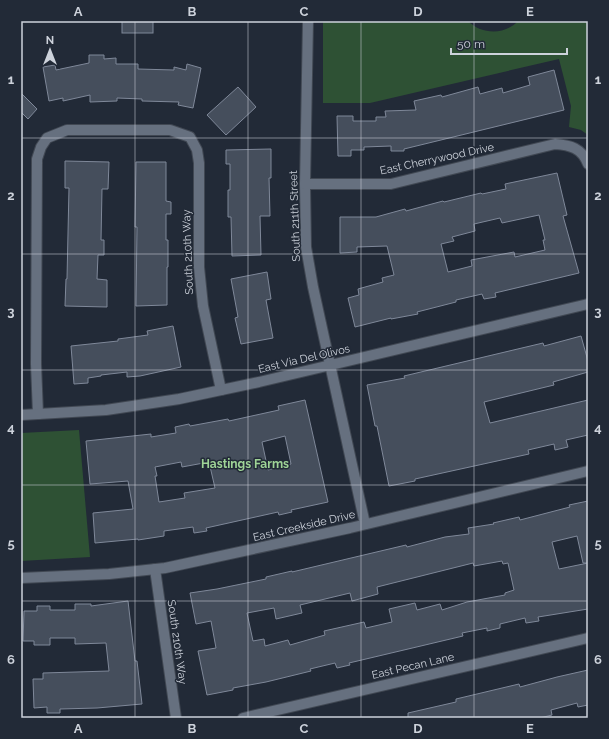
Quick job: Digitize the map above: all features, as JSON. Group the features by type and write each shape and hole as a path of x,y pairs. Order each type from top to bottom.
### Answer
{"street":[{"name":"South 211th Street","path":"308,21 304,184 305,228 310,271 365,524"},
{"name":"South 210th Way","path":"38,414 36,364 37,159 41,147 47,138 67,130 170,130 190,137 197,150 199,163 199,268 203,306 221,390"},
{"name":"East Cherrywood Drive","path":"304,184 391,184 554,144 573,147 584,155 588,164"},
{"name":"East Via Del Olivos","path":"21,415 106,410 178,399 331,365 588,304"},
{"name":"East Creekside Drive","path":"21,578 109,574 155,568 248,551 588,471"},
{"name":"South 210th Way","path":"155,568 176,718"},
{"name":"East Pecan Lane","path":"243,718 588,638"}],"green space":[{"path":"323,21 468,21 480,29 493,32 507,29 518,21 588,21 588,135 581,130 569,127 571,106 559,59 370,103 323,103"},
{"path":"79,430 90,557 21,561 21,433"}],"building":[{"path":"122,21 153,21 153,33 122,33"},
{"path":"89,55 104,55 104,59 116,58 116,64 138,64 138,69 174,70 174,67 186,70 187,64 201,68 193,108 178,105 179,102 142,101 142,99 117,98 117,101 90,102 90,95 63,101 63,98 49,101 43,67 55,65 56,70 89,63"},
{"path":"554,70 564,110 404,149 404,151 391,151 391,146 364,147 364,150 351,150 351,156 338,156 337,116 353,116 353,121 376,121 376,117 386,117 385,111 416,110 414,101 441,95 442,97 478,87 480,94 502,88 503,93 530,85 528,77"},
{"path":"238,87 256,107 226,135 207,115"},
{"path":"21,93 37,109 28,119 21,112"},
{"path":"271,149 271,178 269,178 270,216 260,216 261,255 232,256 231,217 228,217 230,164 226,164 226,150"},
{"path":"65,161 109,162 108,189 102,189 101,240 104,240 104,255 98,255 97,279 107,280 107,307 65,306 69,188 65,188"},
{"path":"136,162 166,162 166,201 171,202 171,214 166,214 166,240 168,240 167,305 136,306"},
{"path":"557,173 567,215 563,216 579,273 495,293 496,297 484,299 482,294 417,312 418,314 391,318 355,327 348,298 359,295 358,289 383,282 382,278 394,275 387,246 357,247 357,252 340,253 340,217 376,217 405,209 406,211 443,201 506,189 505,184","holes":["539,215 545,240 543,240 545,250 515,257 514,252 471,260 472,266 448,272 441,244 454,241 452,237 475,231 474,224 500,218 502,223"]},
{"path":"267,272 271,299 266,300 273,338 241,344 235,318 238,317 231,279"},
{"path":"173,326 181,367 140,376 127,377 127,372 101,375 88,378 88,383 74,384 71,346 118,341 118,339 148,335 147,331"},
{"path":"581,336 588,361 588,372 553,382 554,385 484,402 490,423 588,400 588,435 566,440 568,447 555,450 554,444 528,450 529,454 389,486 367,385 405,378 404,376 543,343 544,346"},
{"path":"305,400 328,502 291,510 292,512 279,515 278,512 206,528 207,531 194,533 193,527 164,531 164,536 138,540 95,543 93,513 133,509 128,481 90,484 86,441 151,434 151,437 176,433 175,427 189,424 190,426 228,419 229,421 279,410 278,406","holes":["285,436 291,464 268,470 262,442","181,462 182,467 209,462 215,488 184,493 185,498 159,502 155,467"]},
{"path":"588,501 588,563 588,609 538,617 539,621 526,623 525,618 500,624 500,628 487,631 487,628 462,633 463,636 349,663 350,665 337,668 335,663 310,669 311,671 207,695 198,651 216,648 211,621 196,624 190,593 266,579 266,577 406,545 407,547 445,537 469,534 468,528 494,524 493,523 519,517 520,520 570,507 569,505","holes":["577,536 583,563 588,563 559,569 552,542","502,561 503,564 508,563 514,590 505,593 505,595 467,602 442,610 440,604 417,610 415,603 389,609 392,622 366,628 364,622 324,631 325,635 290,645 288,640 265,646 264,639 253,641 247,613 274,608 276,619 302,613 300,605 350,593 352,601 378,594 377,587 473,563 474,566"]},
{"path":"128,601 142,704 97,708 60,709 60,713 47,713 47,707 34,708 33,679 43,679 43,673 109,671 106,643 75,644 75,638 50,638 50,645 34,645 34,641 23,641 24,611 37,611 37,606 50,606 50,610 75,610 75,604 91,604 91,606"},
{"path":"588,670 588,705 578,707 577,703 551,710 552,715 540,718 408,718 408,713 456,702 456,699 519,684 520,687"}],"district":[{"name":"Hastings Farms","path":"245,464"}]}
